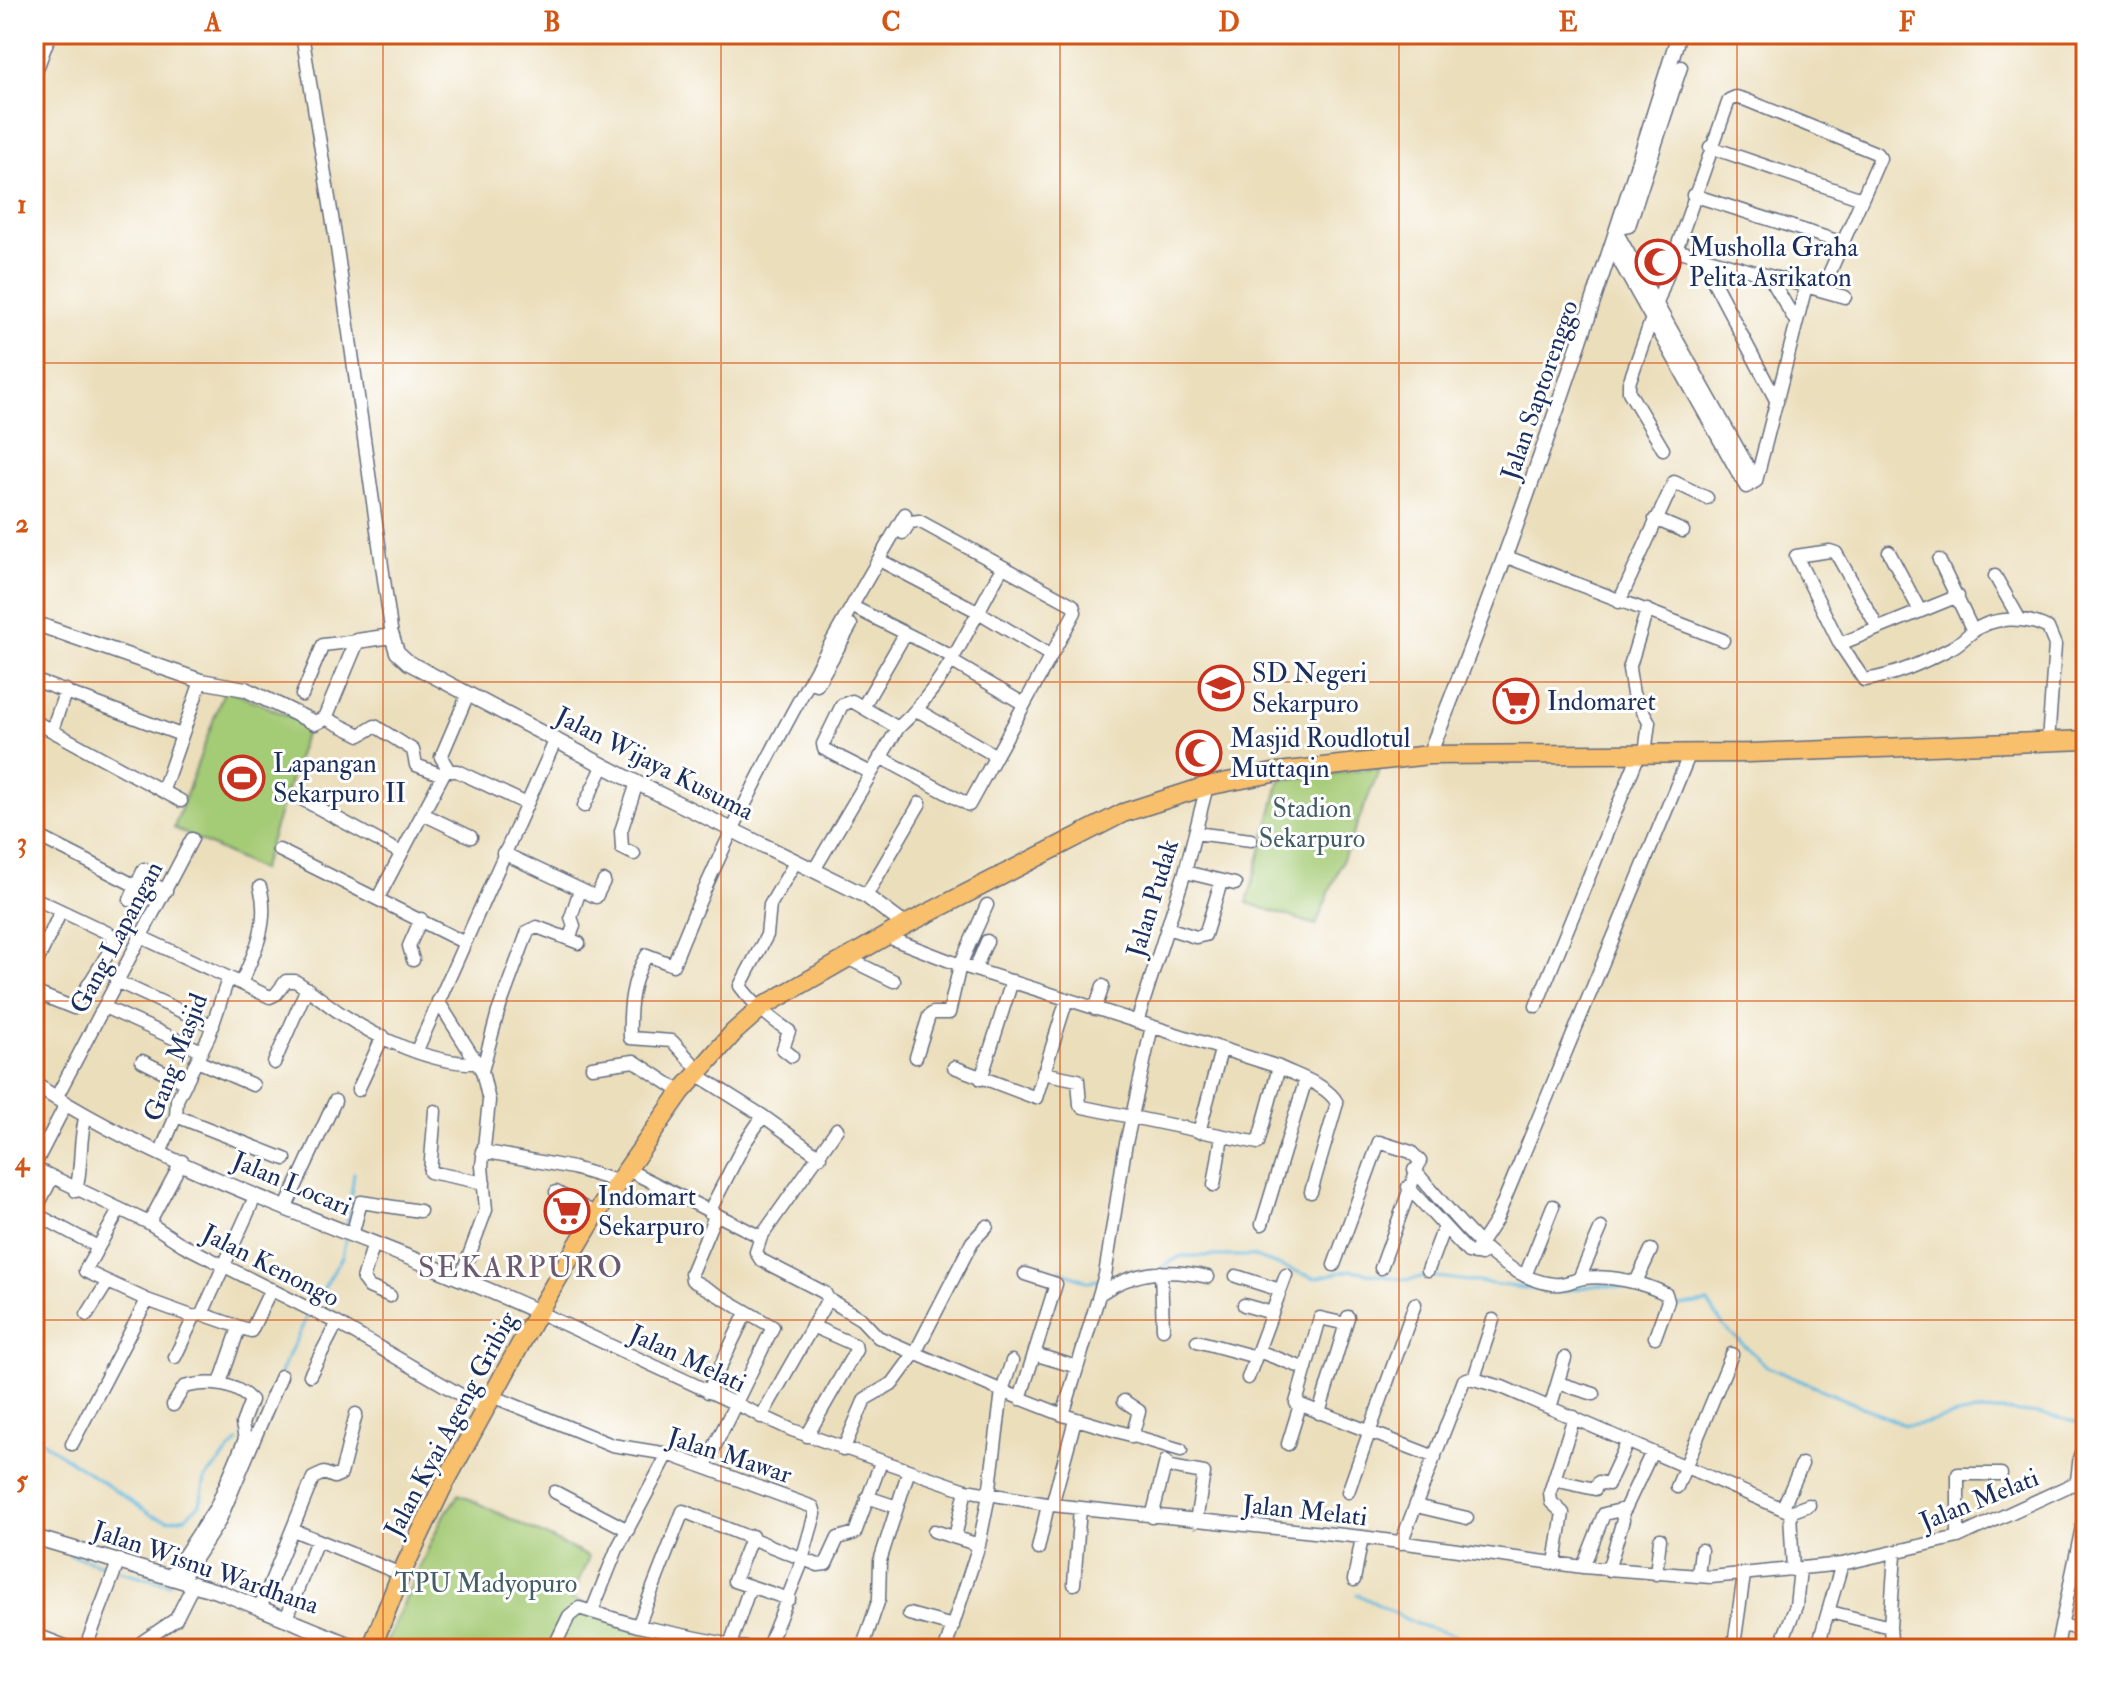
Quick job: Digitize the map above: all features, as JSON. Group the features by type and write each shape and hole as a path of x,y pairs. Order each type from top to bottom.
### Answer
{"main road":[{"name":"Jalan Kyai Ageng Gribig","path":"371,1649 401,1574 488,1402 538,1312 596,1214 681,1092 762,1007 905,925 1106,820 1207,786 1337,762 1429,755 1690,753 2086,740"}],"street":[{"path":"34,77 37,60 50,34"},
{"path":"302,34 336,241 392,636 323,645 302,695"},
{"name":"Jalan Saptorenggo","path":"1429,755 1507,557 1668,90 1679,34"},
{"path":"1668,90 1681,67"},
{"path":"1663,449 1629,388 1724,105 1736,97 1876,153 1880,162 1840,242 1822,290"},
{"path":"1710,147 1862,199"},
{"path":"1693,195 1840,242"},
{"path":"1616,236 1657,306 1743,486 1750,487 1756,481 1806,286"},
{"path":"1616,236 1651,321 1702,397"},
{"path":"1676,250 1845,297"},
{"path":"1700,256 1777,402"},
{"path":"1769,276 1795,320"},
{"path":"1619,602 1674,482 1707,498"},
{"path":"820,1157 697,1072 672,1041 630,1038 631,996 646,956 673,965 732,830 801,694 905,514"},
{"path":"1655,519 1683,531"},
{"path":"817,685 885,563 915,520 1075,608 969,805 880,757"},
{"path":"1889,552 1920,611"},
{"path":"1878,628 1836,553 1800,553 1795,560 1840,644 1864,680 1896,673 1953,647 1973,631 1991,623 2020,620 2048,628 2055,645 2048,742"},
{"path":"1507,557 1723,640"},
{"path":"1939,560 1973,631"},
{"path":"885,563 977,611 1050,655"},
{"path":"814,870 898,728 917,710 952,659 1002,568"},
{"path":"1995,576 2020,620"},
{"path":"1840,644 1958,596"},
{"path":"859,610 952,659 1024,704"},
{"path":"1536,1006 1642,754 1649,722 1633,694 1629,669 1647,610"},
{"path":"34,623 201,681 245,689 360,735 375,726 413,750 416,765 445,772 527,804"},
{"path":"863,707 905,634"},
{"name":"Jalan Wijaya Kusuma","path":"392,636 397,652 409,663 637,783 866,896 905,925"},
{"path":"320,720 357,641"},
{"path":"34,680 181,735"},
{"path":"163,790 201,681"},
{"path":"52,730 66,690"},
{"path":"378,898 445,772 441,757 468,694"},
{"path":"871,773 830,753 823,744 847,701 898,728"},
{"path":"917,710 996,756"},
{"path":"34,721 181,801"},
{"path":"417,1050 556,739"},
{"path":"1478,1249 1496,1220 1690,753"},
{"path":"584,806 604,765"},
{"path":"634,854 622,848 619,838 637,783"},
{"name":"Jalan Pudak","path":"1137,1022 1185,872 1207,786"},
{"path":"298,797 401,853"},
{"path":"866,896 920,803"},
{"path":"423,814 471,837"},
{"path":"1195,833 1251,840"},
{"path":"34,852 38,836 140,877 166,891"},
{"name":"Gang Lapangan","path":"34,1167 116,981 192,839"},
{"path":"279,850 465,943"},
{"path":"503,853 598,897 604,881"},
{"path":"792,1056 783,1049 789,1031 772,1022 762,1007 740,986 767,935 770,905 796,861"},
{"path":"1185,872 1235,884"},
{"path":"130,900 140,877"},
{"path":"1167,928 1196,937 1205,935 1221,882"},
{"name":"Gang Masjid","path":"161,1151 176,1116 177,1100 261,931 264,899 260,887"},
{"path":"480,1067 528,931 537,927 574,941 571,917 580,890"},
{"path":"34,898 110,934 114,944 74,1008 34,992"},
{"path":"916,1057 929,1016 949,1013 960,965 987,905"},
{"path":"34,968 61,911"},
{"path":"413,960 409,946 421,919"},
{"path":"139,936 270,997 286,981 307,988 341,1014 383,1036 455,1064 480,1067"},
{"path":"885,936 960,965 1279,1067 1306,1079 1333,1096 1337,1103 1311,1192"},
{"path":"975,969 987,941"},
{"path":"847,958 894,981"},
{"path":"116,981 213,1026"},
{"path":"981,1079 1012,981"},
{"path":"1095,1009 1103,986"},
{"path":"274,1063 307,988"},
{"path":"954,1067 1036,1098 1067,999"},
{"path":"438,1001 480,1067 489,1101 482,1151 484,1219 461,1277"},
{"path":"104,1007 253,1085"},
{"path":"1038,1549 1069,1418 1077,1367 1102,1285 1152,1026"},
{"path":"358,1090 383,1036"},
{"path":"1199,1132 1221,1050"},
{"path":"142,1061 186,1083"},
{"path":"592,1067 634,1061 681,1092"},
{"path":"1043,1073 1078,1080 1080,1105 1258,1143 1279,1067"},
{"path":"1262,1224 1306,1079"},
{"name":"Jalan Locari","path":"34,1084 86,1115 255,1197 461,1277 538,1312"},
{"path":"286,1207 335,1101"},
{"path":"435,1111 430,1172 484,1183"},
{"path":"76,1191 83,1160 79,1144 86,1115"},
{"path":"176,1116 285,1159"},
{"path":"705,1466 773,1327 690,1276 712,1214 744,1144 763,1116"},
{"path":"837,1129 761,1237 756,1257 825,1293 828,1299 861,1319 878,1337 1069,1418 1175,1448 1165,1466 1152,1517"},
{"path":"1214,1185 1222,1136"},
{"path":"1334,1265 1379,1142 1417,1156 1420,1161 1414,1170 1381,1268"},
{"path":"482,1151 622,1175 761,1237"},
{"path":"149,1223 182,1161"},
{"name":"Jalan Kenongo","path":"34,1167 76,1191 149,1223 488,1402"},
{"path":"1414,1170 1478,1249"},
{"path":"52,1178 34,1213 98,1247"},
{"path":"1408,1187 1444,1227 1513,1272 1554,1285 1579,1279 1636,1282 1668,1296 1655,1337"},
{"path":"556,1192 596,1214"},
{"path":"175,1357 255,1197"},
{"path":"349,1234 361,1202 420,1211"},
{"path":"1525,1276 1553,1206"},
{"path":"119,1210 85,1271 107,1283 147,1300 251,1331 271,1289"},
{"path":"843,1450 865,1399 893,1383 915,1353 972,1242 987,1226"},
{"path":"1428,1270 1444,1227"},
{"path":"1579,1279 1601,1228"},
{"path":"374,1243 363,1279 369,1287 390,1296"},
{"path":"1636,1282 1651,1250"},
{"path":"1102,1285 1161,1272 1208,1277"},
{"path":"1161,1272 1163,1329"},
{"path":"1020,1399 1057,1278 1025,1274"},
{"path":"1248,1378 1286,1275"},
{"path":"1236,1276 1280,1290"},
{"path":"87,1315 107,1283"},
{"path":"761,1417 828,1299"},
{"path":"72,1444 147,1300"},
{"path":"1348,1492 1415,1304"},
{"path":"1244,1305 1272,1313"},
{"name":"Jalan Melati","path":"538,1312 761,1417 843,1450 966,1490 1050,1505 1362,1537 1608,1570 1698,1576 1744,1575 1842,1564 1895,1554 1958,1537 2082,1479"},
{"path":"708,1392 746,1313"},
{"path":"1319,1413 1347,1320 1320,1318 1296,1400 1319,1413 1435,1457"},
{"path":"1474,1378 1493,1320"},
{"path":"310,1375 337,1323"},
{"path":"807,1436 856,1350 855,1345 812,1326"},
{"path":"220,1383 239,1328"},
{"path":"1197,1341 1306,1369"},
{"path":"1034,1354 1077,1367"},
{"path":"1677,1487 1732,1354"},
{"path":"1550,1408 1565,1358"},
{"path":"945,1649 979,1545 989,1495 1002,1391 1012,1361"},
{"path":"138,1649 142,1642 176,1619 180,1578 281,1376"},
{"path":"1401,1543 1464,1380 1474,1378 1574,1417 1685,1469 1787,1510 1809,1505"},
{"path":"173,1405 184,1387 220,1383 251,1400 242,1424 249,1438"},
{"path":"1558,1383 1594,1394"},
{"path":"1124,1401 1139,1411 1132,1437"},
{"name":"Jalan Mawar","path":"488,1402 612,1445 668,1454 813,1507 815,1514 789,1599 767,1649"},
{"path":"1288,1444 1300,1405"},
{"path":"261,1606 313,1478 324,1473 334,1477 341,1474 356,1414"},
{"path":"1555,1563 1563,1513 1550,1499 1574,1417"},
{"path":"1554,1480 1595,1489 1599,1482 1608,1484 1628,1441"},
{"path":"1608,1570 1623,1520 1622,1511 1652,1452"},
{"path":"592,1611 628,1530 668,1454"},
{"path":"2061,1649 2062,1625 2086,1508 2080,1455"},
{"path":"638,1626 683,1511 826,1564 838,1538 855,1533 881,1462"},
{"path":"1779,1649 1796,1606 1797,1569 1787,1510 1802,1464"},
{"path":"1165,1466 1204,1473 1196,1521"},
{"path":"862,1649 879,1599 880,1561 908,1473"},
{"path":"1958,1537 1958,1474 2001,1474"},
{"path":"955,1537 966,1490"},
{"path":"555,1492 628,1530"},
{"path":"867,1497 897,1507"},
{"path":"1416,1506 1467,1518"},
{"path":"1074,1584 1080,1508"},
{"path":"1583,1567 1604,1514 1622,1511"},
{"path":"293,1530 401,1574"},
{"path":"934,1531 979,1545"},
{"path":"752,1536 733,1579 789,1599"},
{"name":"Jalan Wisnu Wardhana","path":"34,1537 116,1566 180,1578 287,1616 360,1649"},
{"path":"1354,1580 1362,1537"},
{"path":"1656,1574 1660,1539"},
{"path":"287,1616 317,1540"},
{"path":"1698,1576 1701,1550"},
{"path":"1895,1554 1891,1641 1905,1649"},
{"path":"1817,1649 1842,1564"},
{"path":"85,1649 116,1566"},
{"path":"1735,1638 1744,1575"},
{"path":"730,1645 750,1587"},
{"path":"553,1649 575,1610 592,1611 638,1626 751,1649"},
{"path":"1830,1612 1890,1627"},
{"path":"909,1614 953,1626"},
{"path":"2062,1625 2086,1631"},
{"path":"34,1634 73,1649"}],"green space":[{"name":"Lapangan Sekarpuro II","path":"225,688 308,725 261,870 174,828"},
{"name":"Stadion Sekarpuro","path":"1380,768 1316,925 1247,903 1280,780"},
{"name":"TPU Madyopuro","path":"459,1494 589,1557 571,1599 716,1646 716,1649 383,1649 441,1520"}],"waterway":[{"path":"347,1229 354,1173"},
{"path":"312,1308 342,1257 346,1237"},
{"path":"1162,1267 1181,1256 1252,1256 1315,1278 1351,1270 1407,1280 1429,1276 1556,1292 1599,1285 1627,1288 1661,1304"},
{"path":"1059,1270 1089,1282 1101,1279"},
{"path":"1679,1306 1708,1303 1724,1327 1768,1367 1905,1425 1967,1413 1998,1411 2056,1417 2086,1425"},
{"path":"280,1373 308,1315"},
{"path":"34,1431 47,1445 153,1516 169,1520 186,1517 200,1504 205,1479 238,1441"},
{"path":"34,1545 44,1547"},
{"path":"70,1555 112,1568"},
{"path":"120,1571 170,1584"},
{"path":"1357,1594 1416,1624 1454,1635 1469,1649"}],"place":[{"name":"Musholla Graha Pelita Asrikaton","path":"1658,262"},
{"name":"SD Negeri Sekarpuro","path":"1221,688"},
{"name":"Indomaret","path":"1516,701"},
{"name":"Masjid Roudlotul Muttaqin","path":"1199,753"},
{"name":"Lapangan Sekarpuro II","path":"242,778"},
{"name":"Indomart Sekarpuro","path":"567,1211"}],"district":[{"name":"SEKARPURO","path":"521,1267"}]}
